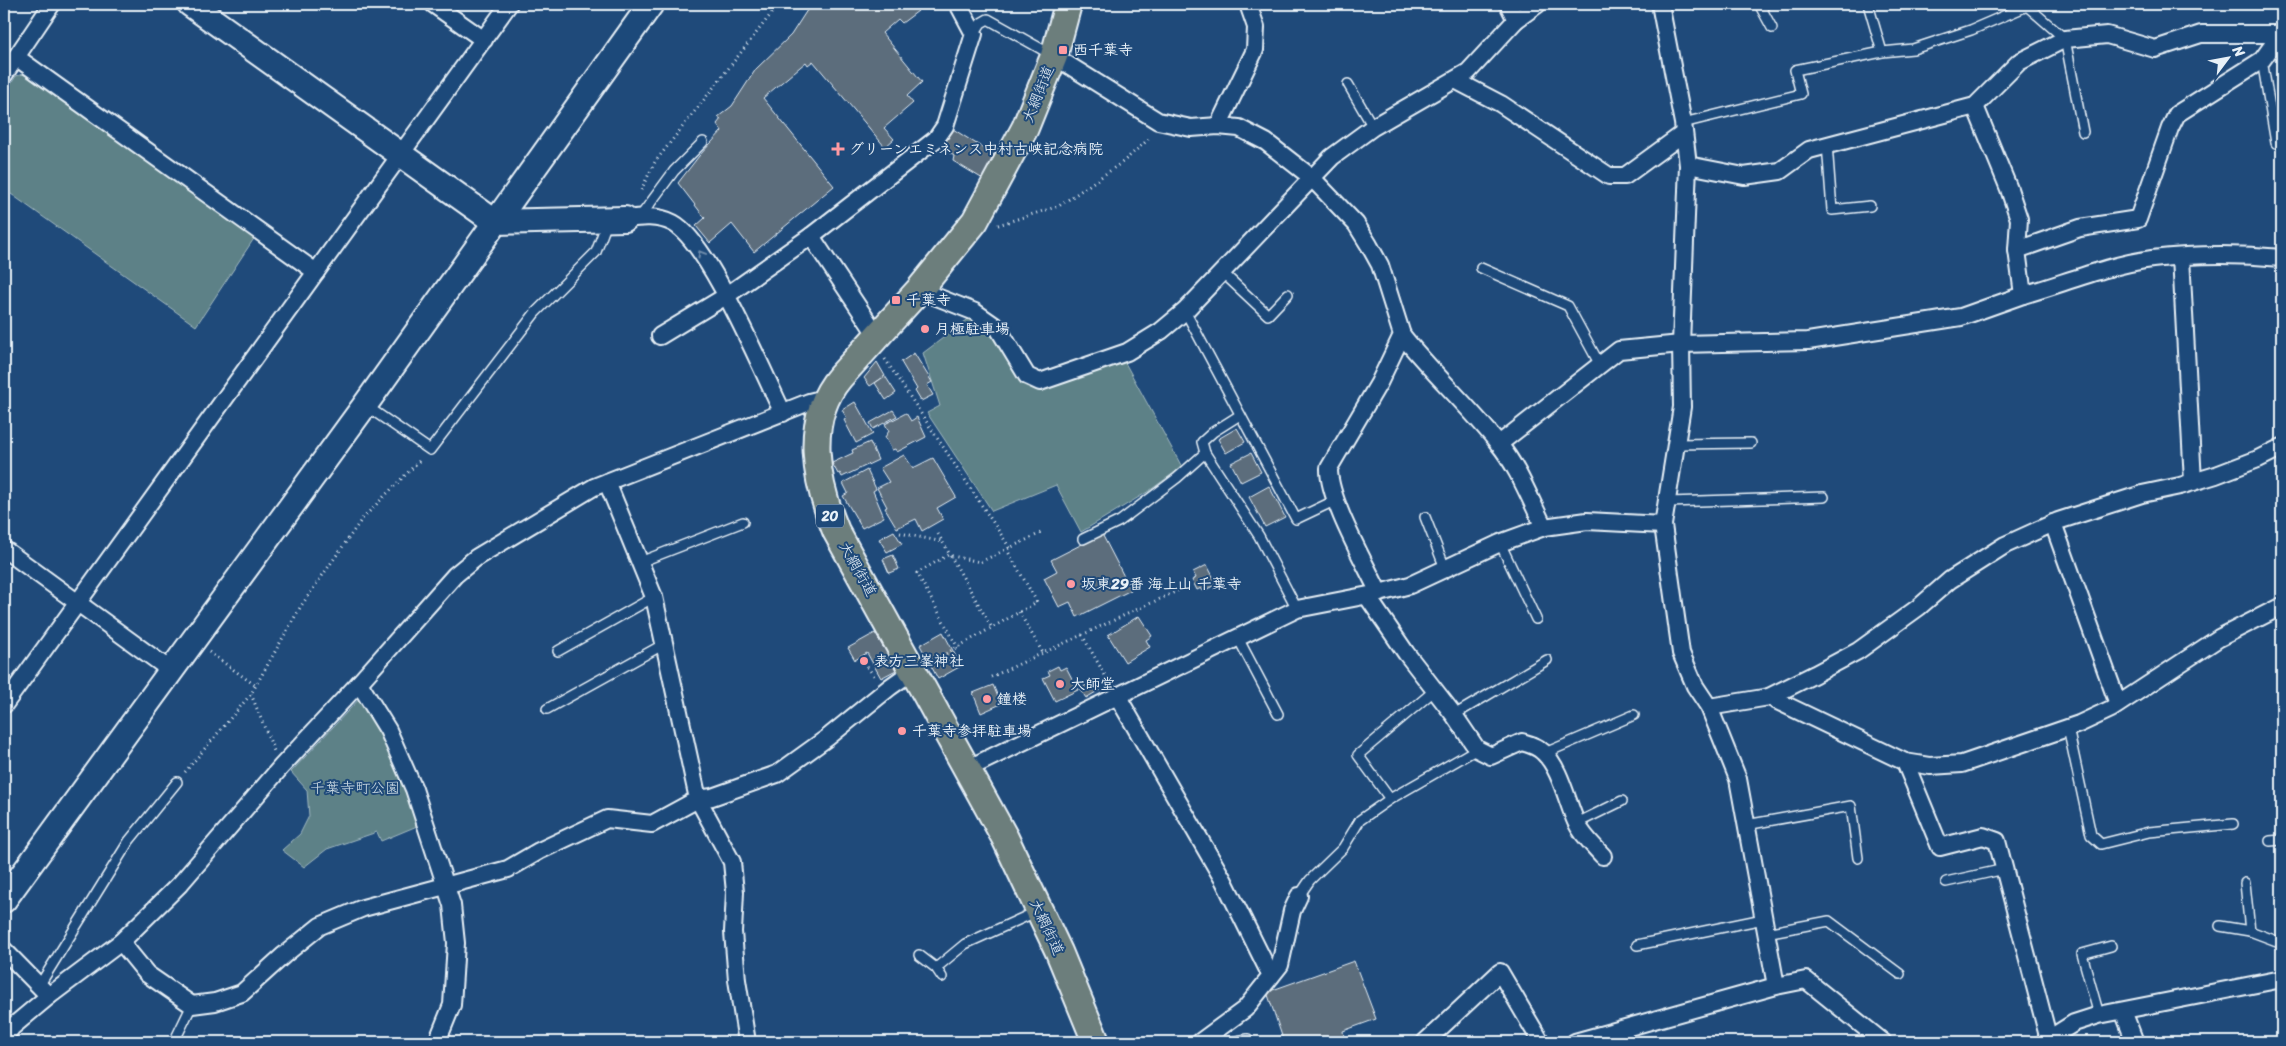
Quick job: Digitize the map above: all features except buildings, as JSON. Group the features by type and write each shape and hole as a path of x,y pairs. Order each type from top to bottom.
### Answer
{"main road":[{"name":"大網街道","path":"1068,4 1054,56 1025,128 975,221 919,290 835,382 825,398 817,437 818,476 836,531 922,667 967,769 1005,838 1059,952 1096,1042"}],"street":[{"path":"4,76 52,4"},
{"path":"190,4 496,222 624,219 652,216 664,219 682,230 693,240 726,296 783,413"},
{"path":"433,4 484,40"},
{"path":"5,701 509,4"},
{"path":"660,336 726,296 811,236 936,139 945,126 974,34 958,4"},
{"path":"1218,126 1255,50 1256,27 1248,4"},
{"path":"1508,4 1516,20"},
{"path":"919,290 976,312 998,328 1027,376 1040,382 1127,352 1161,331 1185,311 1332,157 1373,127 1455,80 1479,62 1516,20 1538,4"},
{"path":"1660,4 1688,165 1681,344 1682,407 1663,525 1681,653 1695,686 1710,707 1738,779 1776,986"},
{"path":"4,900 365,405 648,5"},
{"path":"1688,165 1744,176 1780,171 1809,150 1975,106 2019,62 2065,38 2107,35 2155,49 2201,34 2281,34"},
{"path":"2017,250 2080,228 2138,219 2170,128 2177,114 2262,60 2281,34"},
{"path":"1054,56 1158,121 1191,128 1218,126 1239,128 1266,142 1311,177 1356,224 1370,245 1380,265 1402,335 1426,365 1499,444 1525,486 1544,527"},
{"path":"16,57 316,272"},
{"path":"1455,80 1501,104 1609,176 1625,176 1683,128"},
{"path":"1975,106 2009,189 2019,219 2017,250 2023,295"},
{"path":"811,236 875,339"},
{"path":"1499,444 1620,350 1681,344 1808,341 1961,317 2023,295 2103,271 2151,260 2240,254 2282,258"},
{"path":"2181,257 2194,482"},
{"path":"1402,335 1379,383 1329,468 1329,477 1336,500 1373,595 1435,690 1477,749 1491,756 1522,742 1536,747 1545,753 1562,782 1577,823 1584,835 1603,856"},
{"path":"4,1038 44,991 121,942 180,884 281,767 455,575 477,557 594,487 825,398"},
{"path":"1710,707 1769,697 1858,651 1919,607 1950,580 2005,544 2053,523 2142,494 2194,482 2258,459 2282,447"},
{"path":"607,482 654,597 666,643 698,799 732,862 735,892 733,932 737,980 747,1042"},
{"path":"967,769 1297,609 1373,595 1410,585 1500,543 1544,527 1588,521 1663,525"},
{"path":"2053,523 2118,704"},
{"path":"4,549 170,670"},
{"path":"1769,697 1904,762 1930,766 1962,764 2068,728 2118,704 2219,638 2282,606"},
{"path":"121,942 147,974 192,1005 215,1002 242,993 320,926 363,908 508,869 539,851 607,819 652,824 698,799 712,797 777,774 827,738 890,687 922,667"},
{"path":"359,683 388,730 414,789 452,905 456,943 452,1005 437,1042"},
{"path":"1118,697 1219,873 1271,976"},
{"path":"1904,762 1940,847 1983,836 1997,841 2047,1041 2074,1023 2099,1015 2282,979"},
{"path":"1200,1042 1245,1009 1280,965 1292,911 1299,896"},
{"path":"4,950 44,991"},
{"path":"1425,1042 1500,972 1541,1042"},
{"path":"1575,1042 1776,986 1806,980 1883,1042"},
{"path":"2123,1011 2135,1042"}],"lane":[{"path":"1759,4 1772,28"},
{"path":"1868,4 1882,52"},
{"path":"1683,128 1802,94 1795,70 1882,52 1913,49 1971,30 2027,5 2065,38 2083,132"},
{"path":"974,34 981,23 988,19 1054,56"},
{"path":"2262,60 2276,143"},
{"path":"1348,84 1373,127"},
{"path":"365,405 430,450 535,313 596,252 624,219 703,142"},
{"path":"1827,144 1832,210 1870,206"},
{"path":"1481,268 1568,306 1600,364"},
{"path":"1222,272 1268,315 1288,294"},
{"path":"1185,311 1296,519 1336,500"},
{"path":"1240,415 1212,432 1202,442 1205,453 1259,536 1297,609"},
{"path":"1676,444 1751,443"},
{"path":"1083,539 1120,520 1178,478 1205,453"},
{"path":"1668,502 1824,497"},
{"path":"1425,517 1445,568"},
{"path":"640,562 743,522"},
{"path":"1500,543 1536,619"},
{"path":"558,651 654,597"},
{"path":"1238,638 1278,714"},
{"path":"547,709 666,643"},
{"path":"1454,715 1546,660"},
{"path":"1390,799 1358,755 1435,690"},
{"path":"1545,753 1634,715"},
{"path":"2068,728 2091,834 2100,844 2149,832 2233,824"},
{"path":"1299,896 1310,880 1343,848 1360,820 1390,799 1477,749"},
{"path":"44,991 129,842 177,782"},
{"path":"1577,823 1622,801"},
{"path":"1746,825 1851,806 1858,858"},
{"path":"2270,841 2282,840"},
{"path":"1946,882 2005,869"},
{"path":"2245,883 2250,931"},
{"path":"936,968 965,944 1039,910"},
{"path":"1637,945 1765,926 1829,921 1900,974"},
{"path":"2220,926 2250,931 2282,943"},
{"path":"2099,1015 2082,954 2111,946"},
{"path":"919,955 936,968 942,977"},
{"path":"174,1042 192,1005"},
{"path":"1230,1042 1248,1039 1250,1042"}],"path":[{"path":"624,219 655,162 779,4"},
{"path":"975,221 990,228 1059,206 1124,161 1151,137 1158,121"},
{"path":"875,339 950,453 1009,549 1037,602 922,667"},
{"path":"177,782 251,694 301,606 362,519 430,450"},
{"path":"958,648 917,573 950,556 980,562 1043,532"},
{"path":"900,533 943,542"},
{"path":"938,534 992,628"},
{"path":"991,677 1190,585"},
{"path":"1019,612 1042,653"},
{"path":"1082,635 1118,697"},
{"path":"211,654 256,686"},
{"path":"867,667 873,677 878,679"},
{"path":"251,694 270,742"}],"green space":[{"path":"28,73 255,237 196,326 4,189 4,95 16,76"},
{"path":"971,317 993,331 1025,382 1123,359 1182,467 1149,491 1081,532 1056,485 992,511 927,413 940,406 923,353"},
{"name":"千葉寺町公園","path":"361,697 384,733 404,780 417,826 381,841 377,832 327,849 304,867 282,850 300,834 309,816 307,790 291,772"}],"place":[{"name":"西千葉寺","path":"1063,50"},
{"name":"グリーンエミネンス中村古峡記念病院","path":"838,149"},
{"name":"千葉寺","path":"896,300"},
{"name":"月極駐車場","path":"925,329"},
{"name":"坂東29番 海上山 千葉寺","path":"1071,584"},
{"name":"表方三峯神社","path":"864,661"},
{"name":"大師堂","path":"1060,684"},
{"name":"鐘楼","path":"987,699"},
{"name":"千葉寺参拝駐車場","path":"902,731"}]}
